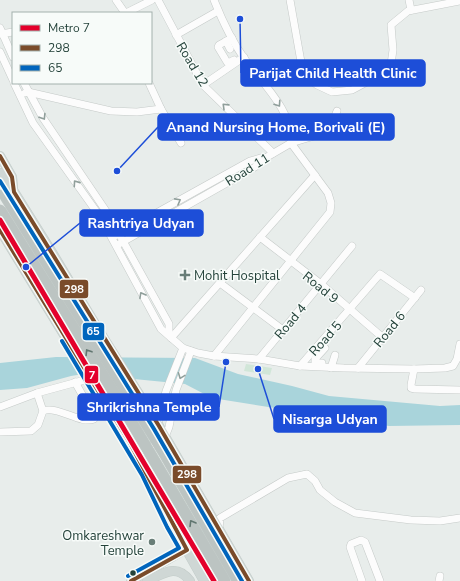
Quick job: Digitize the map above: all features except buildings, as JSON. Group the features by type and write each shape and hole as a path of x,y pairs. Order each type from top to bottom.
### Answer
{"highway":[{"path":"9,193 238,581"},
{"path":"0,210 126,412 225,581"}],"main road":[{"path":"0,156 12,177 9,193"},
{"path":"0,173 6,179 9,193 53,254 158,424 249,581"},
{"path":"0,230 138,456 204,581"},
{"path":"92,379 138,392"},
{"path":"132,581 187,550 219,529"},
{"path":"147,581 166,572 175,570 182,572 190,581"}],"street":[{"path":"116,0 125,12"},
{"path":"128,12 152,0"},
{"name":"Road 12","path":"158,0 203,84 274,153"},
{"path":"214,0 229,40 230,49"},
{"path":"290,0 302,73 317,85 332,92 352,90 378,76 391,64 393,50 391,26 408,11 460,1"},
{"path":"409,0 411,10"},
{"path":"176,35 218,10"},
{"path":"12,32 1,32 12,55"},
{"path":"214,356 330,212 331,203 328,193 291,143 292,134 287,117 266,86 229,40"},
{"path":"229,40 218,47 226,62 228,63 234,60"},
{"path":"0,52 12,78"},
{"path":"203,84 244,57"},
{"path":"14,84 34,123 101,218 161,329 170,337 183,348 191,352 214,356 259,359 300,366 331,365"},
{"path":"24,84 43,118 108,214 168,324 170,337"},
{"path":"149,84 160,109 181,143"},
{"path":"20,95 28,92 111,111 137,112 160,109"},
{"name":"Road 11","path":"116,246 255,167 267,157 291,143 321,134 331,126 337,111"},
{"path":"111,238 250,161 267,157"},
{"path":"170,337 220,283 315,175"},
{"name":"Road 9","path":"260,237 290,262 321,284 349,310 382,337"},
{"name":"Road 4","path":"259,359 352,246"},
{"name":"Road 5","path":"300,366 319,351 349,310 380,274 415,298"},
{"path":"220,283 283,330"},
{"name":"Road 6","path":"358,368 421,290"},
{"path":"319,351 315,359 315,363 358,368 414,370 445,368 452,366 457,359 460,344"},
{"path":"130,443 158,424 166,391 183,348"},
{"path":"138,456 165,437 169,427 175,394 191,352"},
{"path":"331,365 335,355"},
{"path":"414,370 410,384 411,388 460,390"},
{"path":"0,407 37,393 75,382 92,379"},
{"path":"43,411 49,409 73,415 87,421 94,419 94,416 75,382"},
{"path":"0,432 31,431 38,425 43,411 37,393"},
{"path":"219,529 220,518 288,478 307,474 315,481 320,490 335,502 355,513 411,520 440,521 460,518"},
{"path":"362,581 350,547 351,544 361,540 365,542 382,580"}],"green space":[{"path":"246,364 272,368 270,375 244,371"}],"water":[{"path":"56,357 195,358 238,374 329,396 440,406 460,405 460,425 389,426 212,398 185,384 83,374 27,388 0,390 0,363"}],"metro line":[{"name":"7","path":"0,220 214,581"}],"transit line":[{"name":"298","path":"0,156 12,177 14,192 159,426 249,581"},
{"name":"65","path":"0,181 154,429 242,581"},
{"name":"298","path":"0,230 130,443 187,550 131,581"},
{"name":"65","path":"62,341 142,475 167,527 179,548 128,576"}],"place":[{"name":"Parijat Child Health Clinic","path":"240,19"},
{"name":"Anand Nursing Home, Borivali (E)","path":"117,171"},
{"name":"Rashtriya Udyan","path":"26,267"},
{"name":"Mohit Hospital","path":"185,275"},
{"name":"Shrikrishna Temple","path":"226,362"},
{"name":"Nisarga Udyan","path":"258,369"},
{"name":"Omkareshwar Temple","path":"152,542"}]}
